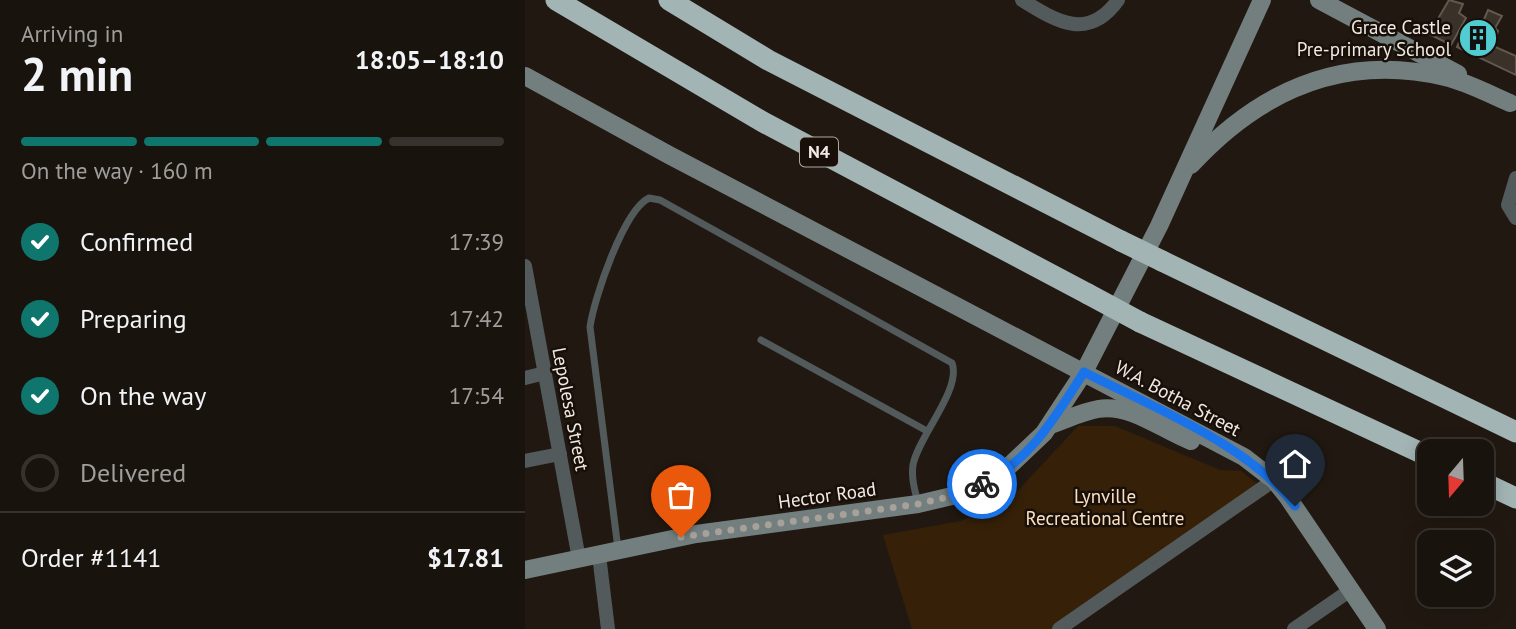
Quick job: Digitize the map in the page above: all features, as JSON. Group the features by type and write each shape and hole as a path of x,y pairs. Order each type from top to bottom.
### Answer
{"highway":[{"name":"N4","path":"556,0 763,122 1140,322 1417,451"},
{"path":"669,0 768,60 1121,241 1516,432"},
{"path":"1495,488 1516,498"}],"main road":[{"name":"Hector Road","path":"525,570 696,534 918,504 969,492 991,480 1027,451 1050,425 1084,372 1181,176 1262,0"},
{"path":"1319,0 1513,104"},
{"path":"1181,176 1201,154 1257,107 1292,88 1335,73 1405,70 1448,77 1513,104"},
{"name":"W.A. Botha Street","path":"525,76 669,155 1232,449 1274,480 1352,589 1377,629"},
{"path":"1050,425 1100,408 1119,409 1196,443 1232,449"}],"street":[{"path":"1021,0 1051,19 1075,25 1102,18 1118,0"},
{"path":"1516,178 1508,205 1516,218"},
{"name":"Lepolesa Street","path":"525,266 527,295 545,373 579,559"},
{"path":"525,378 545,373"},
{"path":"525,461 560,454"},
{"path":"1059,629 1274,480"},
{"path":"599,555 608,629"},
{"path":"1294,629 1352,589"}],"lane":[{"path":"618,549 590,327 594,302 606,271 634,213 649,198 660,200 949,360 954,368 952,382 927,431 912,469 918,504"},
{"path":"761,340 927,431"}],"green space":[{"name":"Lynville Recreational Centre","path":"1078,426 1115,426 1220,470 1241,471 1269,493 1058,629 912,629 883,535 961,521 1012,497"}],"building":[{"path":"1449,0 1463,4 1459,13 1466,18 1451,45 1429,34"},
{"name":"Grace Castle Pre-primary School","path":"1488,10 1502,16 1495,28 1498,31 1493,46 1516,56 1516,75 1457,47 1466,25 1479,31"}],"way so far":[{"path":"681,537 918,504 969,492 982,484"}],"place":[{"name":"Grace Castle Pre-primary School","path":"1478,38"}],"route":[{"path":"982,484 1006,469 1044,433 1084,372 1232,449 1274,480 1295,506"}]}
